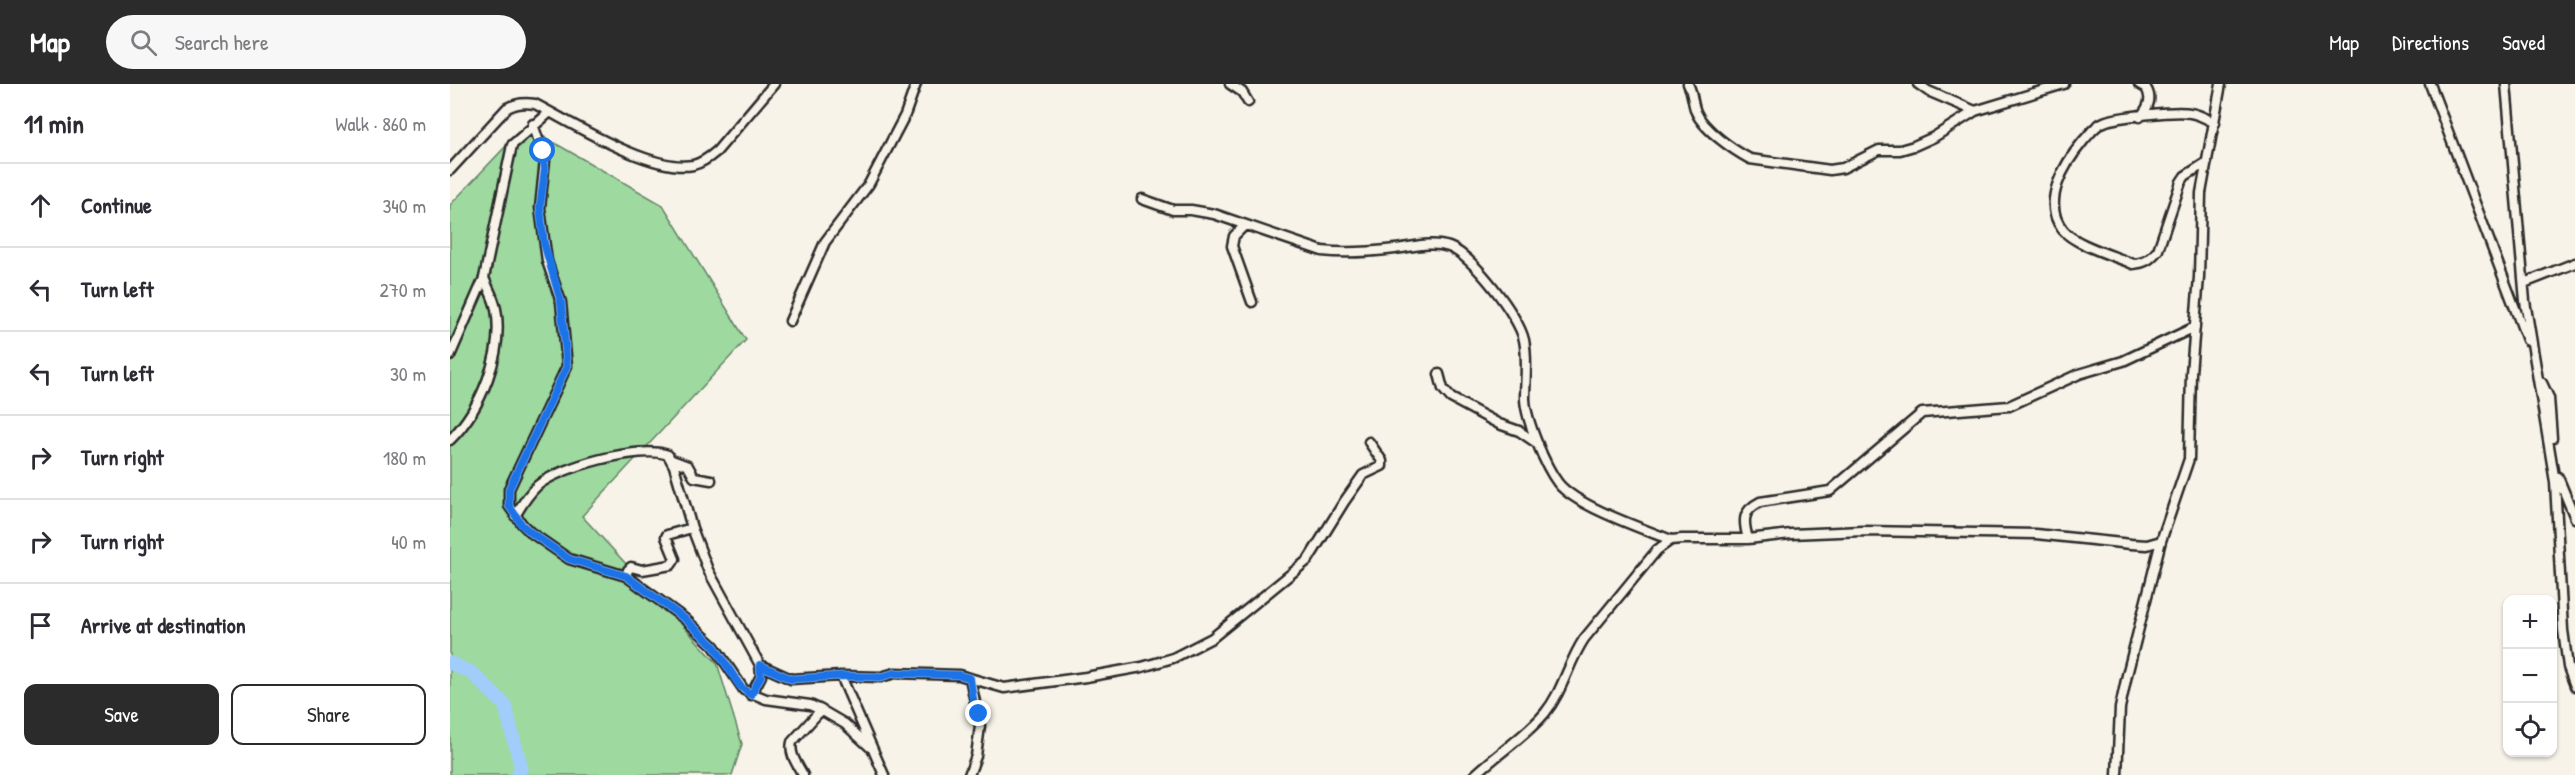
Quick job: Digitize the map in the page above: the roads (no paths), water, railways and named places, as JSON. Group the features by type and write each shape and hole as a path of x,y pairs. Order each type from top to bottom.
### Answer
{"street":[{"path":"450,170 507,108 515,104 535,104 622,149 654,162 674,166 693,165 706,160 717,151 774,84"},
{"path":"789,321 825,242 869,183 905,115 916,84"},
{"path":"1230,84 1242,92 1248,102"},
{"path":"1688,84 1700,119 1741,154 1750,159 1830,170 1843,168 1879,150 1914,146 1934,137 1975,111 2064,84"},
{"path":"1918,84 1928,91 1975,111"},
{"path":"2139,84 2146,88 2150,97 2148,106 2139,117"},
{"path":"2117,775 2121,708 2161,541 2189,459 2201,193 2221,84"},
{"path":"2430,84 2549,398 2552,455 2560,483 2575,518"},
{"path":"2506,84 2524,283 2555,482 2563,630 2568,667 2575,686"},
{"path":"450,356 484,278 509,153 517,138 550,112"},
{"path":"2207,162 2185,176 2181,182 2158,250 2151,259 2143,264 2133,264 2072,238 2060,225 2054,196 2057,181 2071,155 2102,122 2182,112 2200,115 2215,123"},
{"path":"533,124 545,160 541,190 542,219 547,261 561,302 567,366 509,489 509,506 530,532 569,559 626,576 700,632 714,646 740,686 751,695 810,705 845,724 870,747"},
{"path":"1142,199 1159,207 1214,214 1310,247 1339,253 1440,244 1463,254 1497,293 1524,338 1526,412 1552,474 1564,490 1628,523 1671,540 1748,539 1821,532 1886,531 2036,534 2147,545 2161,541"},
{"path":"1245,225 1234,236 1232,246 1252,303"},
{"path":"2524,283 2575,263"},
{"path":"450,440 468,417 482,391 494,350 497,327 496,307 484,278"},
{"path":"1748,539 1744,515 1750,507 1760,502 1830,491 1922,413 2009,406 2079,374 2123,361 2195,327"},
{"path":"1439,374 1443,389 1451,398 1499,424 1520,431 1539,444"},
{"path":"760,665 791,679 841,676 881,677 895,673 959,675 1004,688 1142,667 1173,657 1212,638 1308,560 1363,475 1382,466 1382,461 1369,442"},
{"path":"515,516 537,485 564,470 604,458 660,451 672,460 688,466 694,477 711,480"},
{"path":"672,460 692,528 712,580 760,665 761,676 751,695"},
{"path":"626,576 631,567 642,570 671,565 675,559 666,537 667,534 692,528"},
{"path":"1475,775 1545,714 1556,697 1575,653 1584,639 1657,550 1671,540"},
{"path":"841,676 884,775"},
{"path":"969,775 976,756 980,726 970,678"},
{"path":"803,775 790,748 792,742 821,710"}],"waterway":[{"path":"450,663 472,673 505,705 521,767 518,775"}]}
